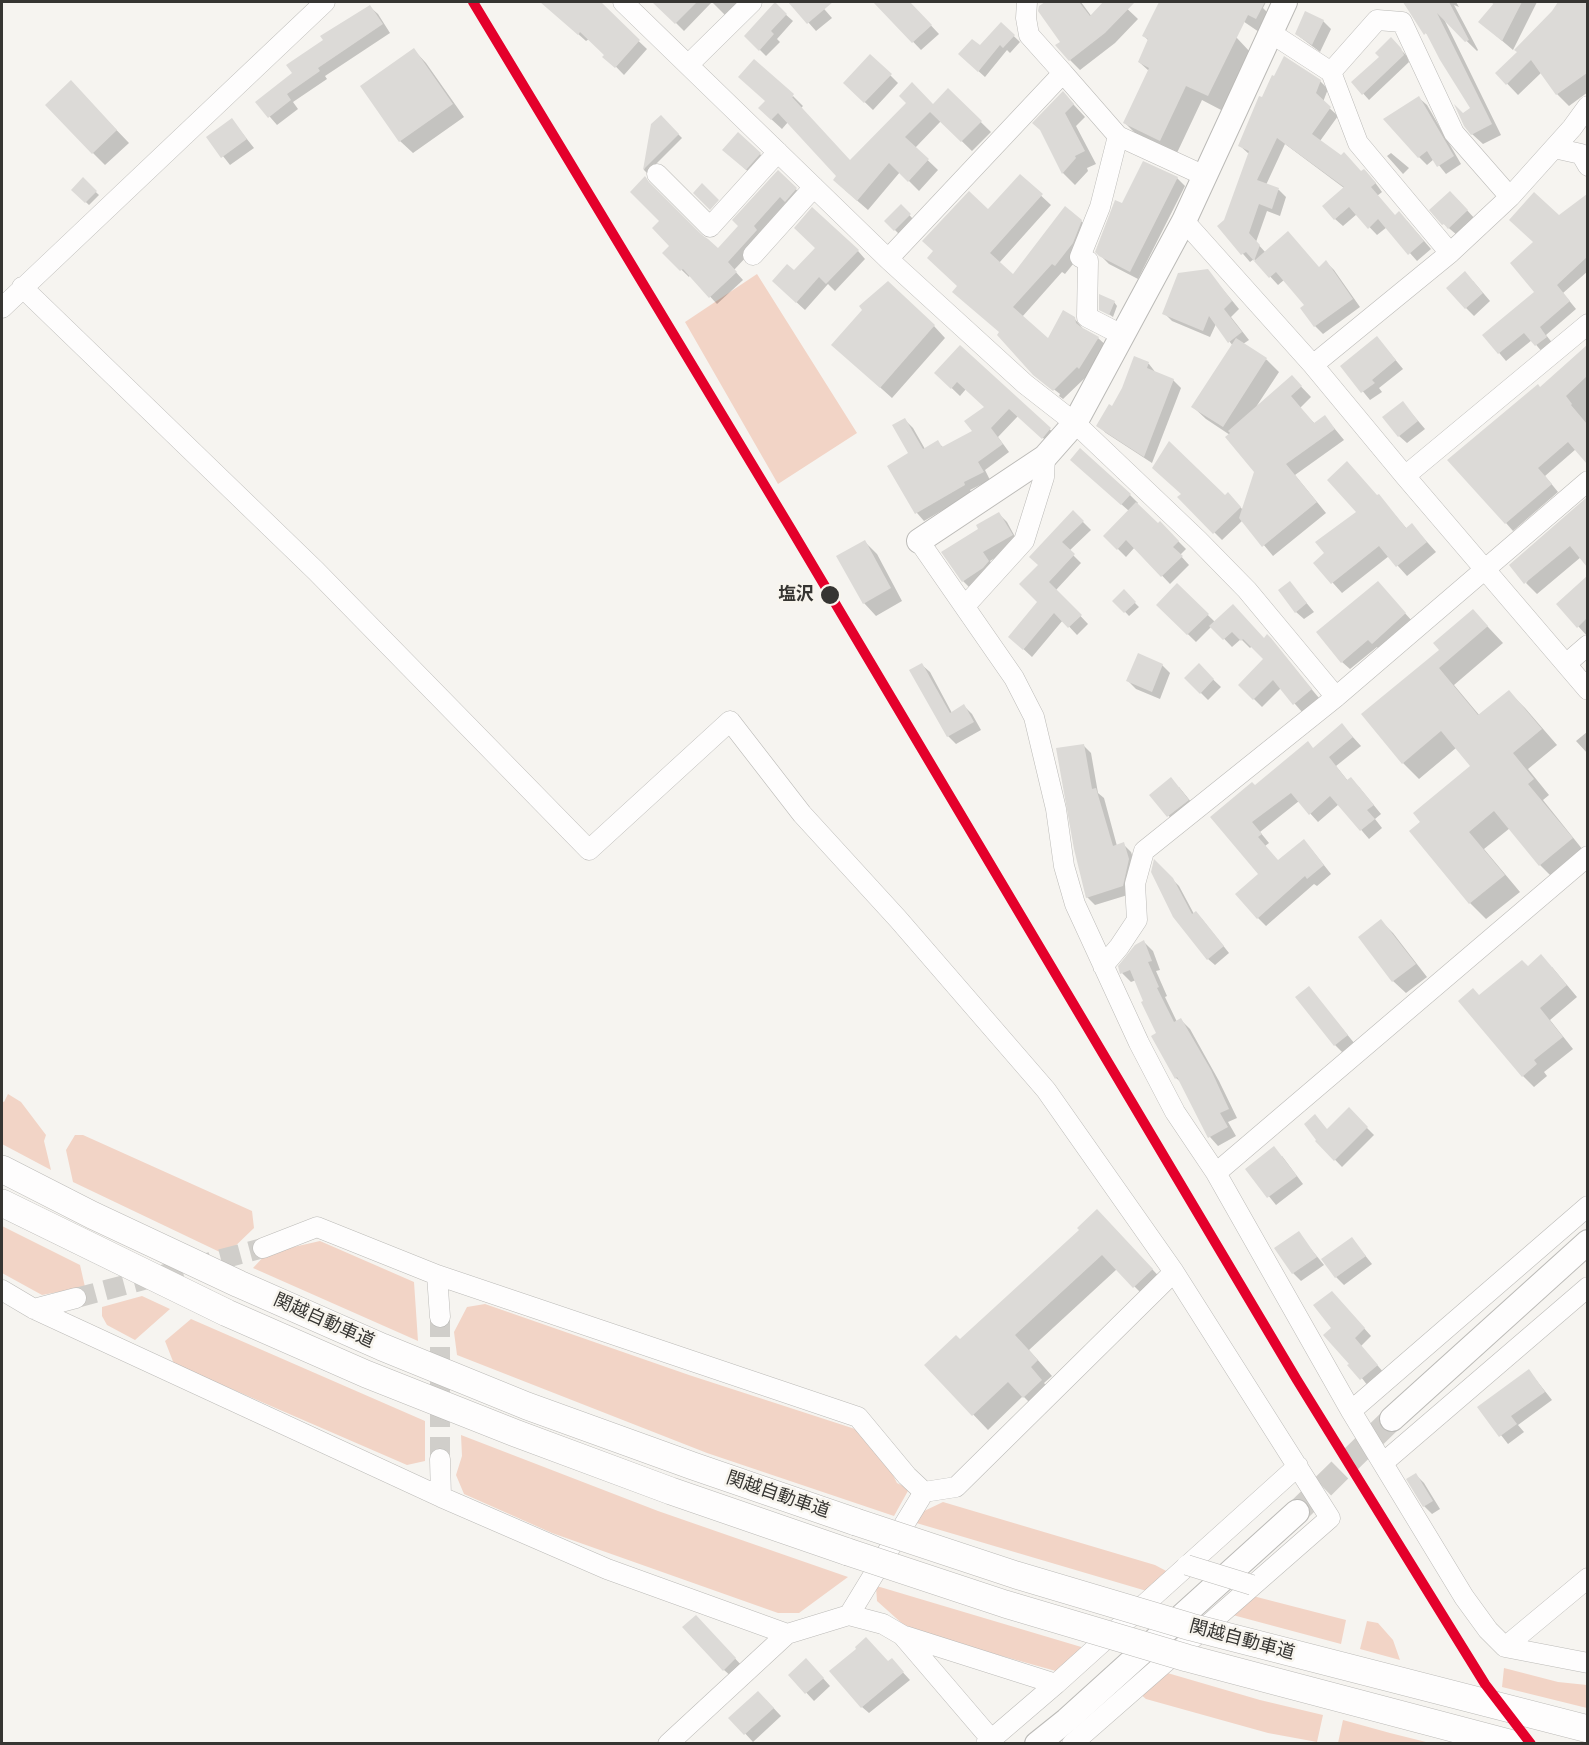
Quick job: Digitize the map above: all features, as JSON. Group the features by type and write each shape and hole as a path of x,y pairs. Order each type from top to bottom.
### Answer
{"highway":[{"name":"関越自動車道","path":"2,1169 92,1215 229,1279 393,1351 527,1406 693,1466 1016,1575 1191,1627 1587,1729"},
{"name":"関越自動車道","path":"2,1203 73,1240 227,1313 366,1374 649,1483 1005,1604 1187,1658 1513,1743"}],"main road":[{"path":"918,541 1045,457 1075,423 1184,221 1285,2"},
{"path":"1392,1419 1587,1242"},
{"path":"1037,1743 1067,1720 1298,1512"}],"street":[{"path":"2,308 325,2"},
{"path":"622,2 888,258 1024,384 1075,423 1247,590 1336,697"},
{"path":"688,65 752,2"},
{"path":"1027,2 1026,18 1029,35 1118,136 1205,176"},
{"path":"1331,72 1377,20 1402,22 1454,133 1510,197"},
{"path":"1270,33 1331,72 1358,143 1450,253"},
{"path":"888,258 1063,73"},
{"path":"1314,365 1450,253 1510,197 1572,128 1587,105"},
{"path":"1118,136 1100,207 1080,257 1088,261 1087,317 1122,335"},
{"path":"1554,148 1581,154 1587,166"},
{"path":"657,174 710,226 778,152"},
{"path":"753,255 814,187"},
{"path":"1184,221 1314,365 1405,477 1587,690"},
{"path":"22,287 316,571 589,850 730,721 802,814 898,919 1046,1090 1174,1272 1330,1518 1072,1743"},
{"path":"1405,477 1587,324"},
{"path":"965,606 1024,541 1044,477 1045,457"},
{"path":"1103,966 1137,920 1135,884 1144,851 1336,697 1587,481"},
{"path":"918,541 1014,678 1034,717 1056,809 1064,866 1075,904 1139,1043 1175,1112 1216,1173 1351,1412 1464,1597 1488,1630 1506,1647 1587,1663"},
{"path":"1566,664 1587,645"},
{"path":"1216,1173 1587,856"},
{"path":"1351,1412 1587,1206"},
{"path":"263,1248 317,1227 437,1275 858,1418 907,1476 924,1492"},
{"path":"849,1615 924,1492 956,1487 1174,1272"},
{"path":"437,1275 440,1317"},
{"path":"1383,1463 1587,1287"},
{"path":"2,1290 34,1309 441,1497 607,1569 788,1634"},
{"path":"34,1309 76,1298"},
{"path":"440,1459 441,1497"},
{"path":"902,1635 988,1741 1056,1684 1298,1466"},
{"path":"1187,1565 1252,1585"},
{"path":"1506,1647 1587,1578"},
{"path":"668,1743 788,1634 849,1615 883,1624 902,1635 1056,1684"}],"shaded area":[{"path":"757,274 857,433 778,484 685,322"},
{"path":"8,1094 21,1102 46,1135 44,1141 51,1170 2,1144 2,1101 4,1102"},
{"path":"75,1135 83,1135 252,1211 254,1228 226,1255 73,1182 66,1150"},
{"path":"2,1226 80,1265 85,1287 42,1295 2,1273"},
{"path":"320,1241 414,1282 418,1341 253,1268 267,1253"},
{"path":"142,1296 170,1309 135,1340 107,1325 102,1316 102,1307"},
{"path":"485,1304 689,1375 855,1429 872,1441 885,1459 897,1483 909,1489 894,1516 707,1453 457,1355 454,1332 467,1307"},
{"path":"191,1319 425,1421 425,1461 407,1465 174,1364 165,1341"},
{"path":"461,1435 658,1511 848,1577 799,1613 778,1613 552,1533 464,1494 456,1475 462,1456"},
{"path":"943,1502 1155,1565 1170,1573 1150,1592 913,1522 922,1512"},
{"path":"876,1587 1088,1649 1063,1673 984,1651 906,1627 877,1601"},
{"path":"1249,1595 1346,1620 1341,1644 1229,1614"},
{"path":"1367,1621 1378,1623 1393,1640 1400,1660 1360,1649"},
{"path":"1504,1668 1558,1682 1587,1685 1587,1708 1502,1687"},
{"path":"1164,1672 1260,1700 1323,1715 1317,1742 1268,1733 1146,1699 1140,1694"},
{"path":"1343,1720 1390,1733 1430,1743 1338,1743"}],"building":[{"path":"540,2 601,2 640,40 615,68 580,32 578,35"},
{"path":"652,2 697,2 675,24"},
{"path":"775,2 787,14 771,31 774,34 759,51 744,36"},
{"path":"788,2 833,2 807,24"},
{"path":"873,2 910,2 932,25 912,43"},
{"path":"1045,2 1079,2 1090,16 1103,2 1135,2 1105,33 1069,61 1055,45 1060,42 1038,11 1039,6"},
{"path":"1159,2 1265,2 1256,19 1248,15 1208,96 1186,86 1160,141 1123,123 1149,68 1138,62 1148,39 1142,36"},
{"path":"1403,2 1449,2 1469,40 1465,42 1437,13 1492,124 1471,135 1464,126 1454,104 1463,113 1470,108 1426,33 1424,35"},
{"path":"1495,2 1522,2 1502,41 1478,22"},
{"path":"1558,2 1587,2 1587,73 1556,95 1531,60 1506,85 1495,73 1517,52 1514,50"},
{"path":"370,5 383,24 318,68 320,71 287,94 291,100 268,118 255,102 292,73 286,65 323,40 320,36"},
{"path":"1305,11 1324,20 1312,45 1295,34"},
{"path":"1001,22 1015,35 1003,48 1000,45 978,72 958,54 972,39 980,45"},
{"path":"1391,37 1404,55 1362,95 1351,82 1379,57 1375,53"},
{"path":"414,48 453,104 399,142 360,86"},
{"path":"870,54 892,74 864,103 843,83"},
{"path":"1284,56 1321,80 1316,93 1331,107 1312,134 1341,155 1344,152 1361,171 1364,169 1376,183 1371,187 1395,215 1399,211 1424,241 1408,255 1378,219 1368,229 1349,207 1334,220 1322,206 1344,187 1277,138 1257,180 1279,188 1272,209 1259,204 1249,233 1260,245 1254,261 1288,231 1319,267 1326,260 1353,299 1314,327 1300,308 1304,305 1276,272 1269,278 1246,252 1241,255 1217,226 1224,220 1249,151 1238,146 1259,96 1262,97"},
{"path":"754,59 794,94 792,97 850,160 906,103 899,96 912,82 933,104 948,88 982,121 961,142 930,112 905,137 929,159 908,182 889,163 857,201 833,180 836,176 778,113 771,120 758,108 765,101 738,77"},
{"path":"71,80 117,130 92,154 45,105"},
{"path":"1063,91 1074,104 1065,113 1085,151 1075,156 1076,158 1062,174 1040,130 1032,123"},
{"path":"1419,96 1454,156 1437,167 1427,151 1418,158 1383,119"},
{"path":"661,115 679,134 643,170 651,124"},
{"path":"232,118 247,139 221,158 206,137"},
{"path":"738,132 761,153 746,170 722,150"},
{"path":"1143,161 1178,177 1130,272 1095,252 1115,200 1122,203"},
{"path":"778,170 797,188 785,202 780,197 754,226 757,230 728,262 737,272 709,298 683,269 680,271 662,253 669,246 652,228 659,221 630,192 645,176 702,235 718,248 738,226 732,220"},
{"path":"1020,174 1043,194 990,253 1013,274 1065,206 1082,220 1073,243 1055,266 1052,264 1013,307 1048,338 1063,310 1075,317 1076,323 1081,327 1099,337 1079,369 1077,367 1053,391 1033,375 997,335 999,332 952,292 957,286 927,258 933,251 922,241 969,191 988,209"},
{"path":"83,177 97,191 85,203 71,190"},
{"path":"702,183 719,200 710,210 693,193"},
{"path":"1450,191 1468,210 1448,229 1429,210"},
{"path":"1534,192 1559,215 1587,194 1587,257 1557,285 1570,301 1540,327 1547,337 1535,346 1524,333 1498,354 1482,335 1534,292 1510,263 1533,242 1509,220"},
{"path":"901,204 911,214 894,231 884,221"},
{"path":"812,207 859,250 826,284 819,277 796,303 772,281 787,264 794,270 815,248 794,228"},
{"path":"1208,269 1232,301 1224,309 1242,332 1228,343 1209,316 1203,331 1162,314 1178,273"},
{"path":"1465,271 1483,293 1465,309 1446,288"},
{"path":"888,281 935,325 880,388 831,345 862,310 859,306"},
{"path":"1099,294 1115,301 1109,315 1099,310"},
{"path":"1377,336 1396,360 1372,380 1375,383 1361,393 1340,366"},
{"path":"1236,338 1267,358 1223,427 1191,407"},
{"path":"960,345 1051,428 1042,439 1009,409 991,428 1003,444 978,462 984,472 964,482 965,485 915,514 887,466 908,453 892,425 905,418 923,449 938,440 942,447 972,431 964,421 984,407 957,382 951,389 934,373"},
{"path":"1587,345 1587,376 1566,396 1587,424 1587,464 1568,442 1538,468 1552,484 1505,524 1447,460 1538,384 1540,387"},
{"path":"1134,356 1149,362 1147,368 1174,379 1144,457 1096,426 1109,404 1112,406 1122,388"},
{"path":"1292,375 1302,386 1291,396 1314,423 1325,415 1335,429 1286,464 1317,502 1262,547 1239,518 1254,472 1225,437 1230,433 1228,431"},
{"path":"1403,401 1418,421 1398,437 1382,417"},
{"path":"1169,441 1225,495 1228,492 1241,507 1213,534 1177,497 1181,494 1152,468"},
{"path":"1080,448 1131,494 1121,505 1070,460"},
{"path":"1347,461 1377,495 1379,494 1406,528 1412,523 1427,542 1396,567 1379,546 1331,584 1313,563 1324,553 1315,542 1356,512 1327,480"},
{"path":"1587,497 1587,567 1570,546 1524,584 1509,565"},
{"path":"1136,502 1158,523 1160,521 1179,541 1173,547 1183,556 1161,577 1126,540 1117,550 1103,536"},
{"path":"1073,510 1084,521 1062,542 1075,554 1049,582 1082,615 1068,628 1054,613 1023,650 1008,637 1037,602 1019,584 1038,565 1029,557"},
{"path":"999,512 1013,535 983,552 989,561 983,568 962,582 941,552 978,529 976,525"},
{"path":"865,540 891,588 863,604 836,556"},
{"path":"1587,576 1587,618 1577,628 1556,604"},
{"path":"1290,581 1307,603 1295,613 1278,590"},
{"path":"1378,581 1406,613 1372,644 1368,640 1341,663 1316,632"},
{"path":"1177,583 1209,614 1187,635 1156,605"},
{"path":"1124,589 1136,602 1124,613 1112,601"},
{"path":"1233,604 1264,638 1267,634 1271,638 1312,689 1293,705 1273,680 1253,700 1238,685 1263,659 1243,639 1241,641 1232,632 1223,640 1209,626"},
{"path":"1473,609 1488,626 1439,668 1478,715 1509,690 1542,729 1513,753 1534,779 1528,784 1573,838 1539,866 1494,811 1469,832 1505,875 1469,904 1409,831 1420,822 1413,813 1470,766 1441,731 1402,764 1361,714 1439,650 1433,643"},
{"path":"1138,653 1163,664 1152,692 1126,681"},
{"path":"922,663 950,713 964,704 974,722 947,737 909,670"},
{"path":"1199,663 1214,679 1200,694 1184,678"},
{"path":"1342,723 1353,737 1329,757 1347,780 1351,777 1374,805 1367,810 1375,819 1360,831 1330,796 1309,815 1291,793 1252,822 1262,834 1258,837 1278,860 1304,839 1324,865 1307,879 1305,876 1257,919 1235,894 1258,874 1210,817 1252,782 1255,785 1308,741 1313,748"},
{"path":"1084,744 1092,789 1096,788 1113,846 1124,842 1129,859 1123,886 1086,898 1074,849 1056,748"},
{"path":"1171,777 1189,800 1167,817 1149,795"},
{"path":"1154,859 1173,878 1192,914 1196,911 1224,946 1207,960 1173,917 1151,872"},
{"path":"1381,919 1416,964 1392,982 1358,937"},
{"path":"1144,940 1152,961 1148,962 1159,987 1157,988 1174,1022 1181,1018 1211,1070 1229,1109 1220,1113 1228,1127 1208,1138 1177,1077 1175,1079 1151,1036 1156,1033 1141,1002 1143,1001 1130,970 1120,974 1118,966 1135,945"},
{"path":"1541,954 1567,985 1540,1008 1563,1037 1534,1060 1537,1064 1522,1077 1458,1001 1473,988 1479,995 1522,960 1528,966"},
{"path":"1309,986 1348,1035 1334,1046 1295,997"},
{"path":"1349,1107 1368,1127 1334,1161 1315,1141 1304,1124 1315,1114 1327,1129"},
{"path":"1274,1146 1297,1176 1267,1198 1245,1169"},
{"path":"1097,1209 1153,1269 1133,1288 1102,1255 1015,1335 1038,1360 1031,1367 1042,1380 1023,1398 1008,1382 972,1416 924,1365 956,1335 960,1339 1079,1230 1077,1228"},
{"path":"1299,1231 1317,1257 1292,1274 1274,1248"},
{"path":"1352,1237 1366,1256 1335,1278 1321,1259"},
{"path":"1332,1291 1365,1328 1355,1338 1378,1365 1360,1380 1323,1335 1331,1328 1313,1305"},
{"path":"1529,1369 1545,1392 1511,1416 1517,1424 1499,1437 1477,1407"},
{"path":"1416,1473 1433,1501 1423,1507 1406,1479"},
{"path":"696,1615 736,1658 723,1671 682,1627"},
{"path":"866,1637 888,1661 892,1658 904,1672 861,1708 829,1671 856,1649 855,1647"},
{"path":"806,1658 824,1678 805,1694 788,1675"},
{"path":"758,1691 774,1708 744,1735 728,1718"}],"tunnel":[{"path":"76,1298 263,1248"},
{"path":"440,1317 440,1459"},
{"path":"1297,1512 1392,1419"}],"transit line":[{"path":"473,2 791,529 1297,1380 1485,1684 1531,1744"}],"place":[{"name":"塩沢","path":"830,595"}]}
